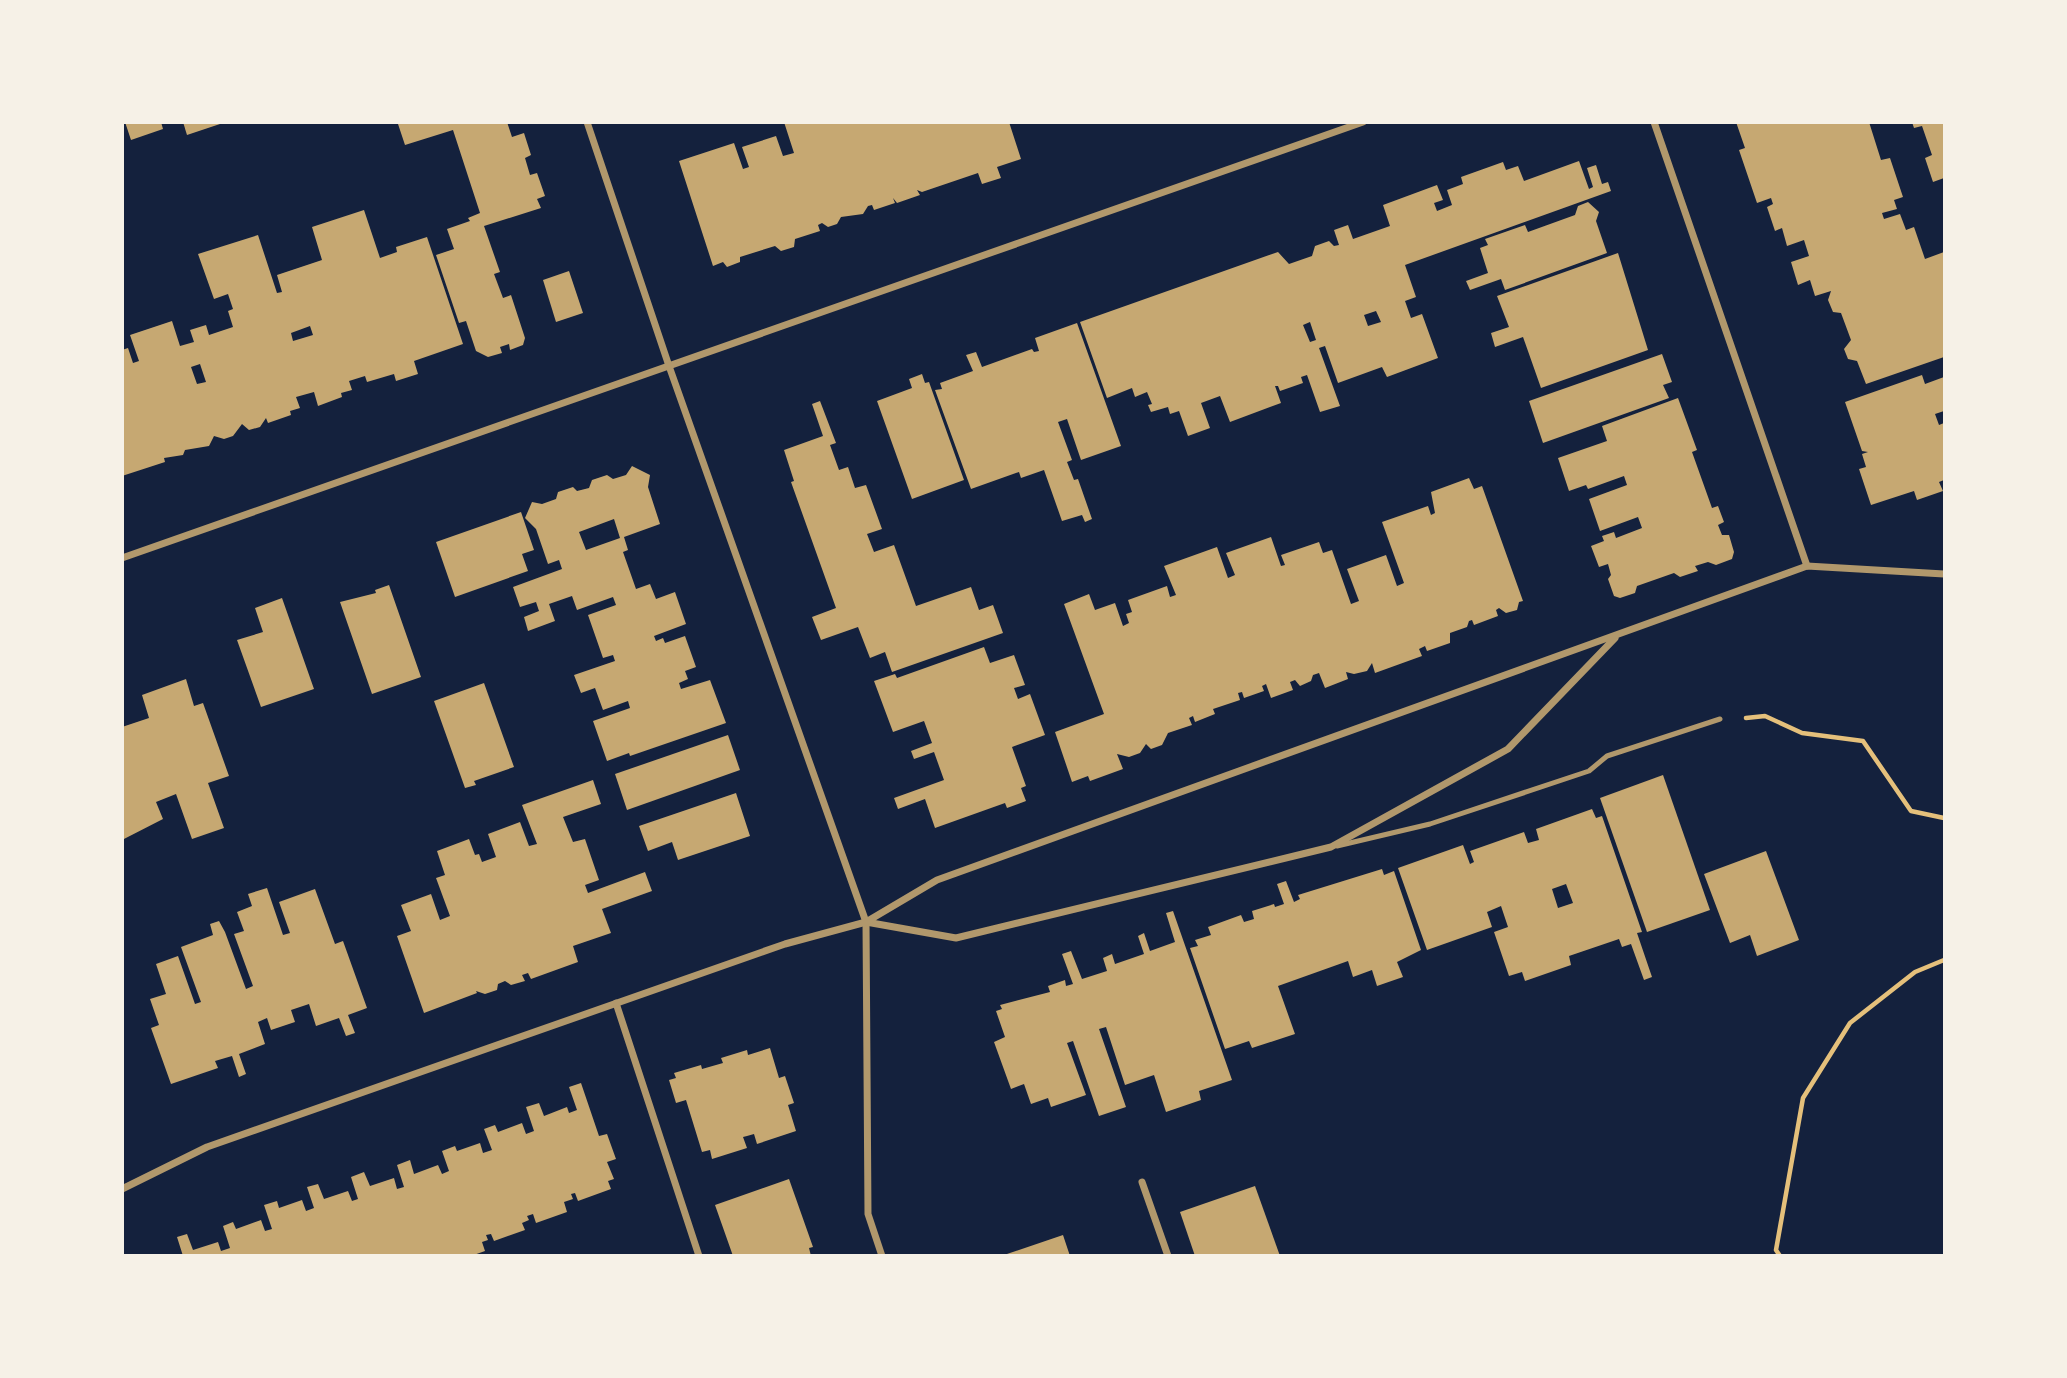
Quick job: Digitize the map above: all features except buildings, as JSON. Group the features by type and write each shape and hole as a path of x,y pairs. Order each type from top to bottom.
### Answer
{"street":[{"path":"587,122 669,366 866,922 868,1214 882,1255"},
{"path":"122,558 1363,122"},
{"path":"1654,122 1807,566"},
{"path":"123,1187 207,1147 785,944 866,922 937,880 1807,566 1944,574"},
{"path":"866,922 956,938 1331,847 1508,749 1618,635"},
{"path":"617,1003 699,1255"},
{"path":"1142,1182 1168,1255"}],"lane":[{"path":"1331,847 1430,824 1589,771 1607,755 1720,719"}],"path":[{"path":"1720,719 1765,716 1802,733 1863,741 1911,811 1944,818"},
{"path":"1780,1255 1776,1250 1803,1098 1850,1023 1915,972 1944,960"}]}
